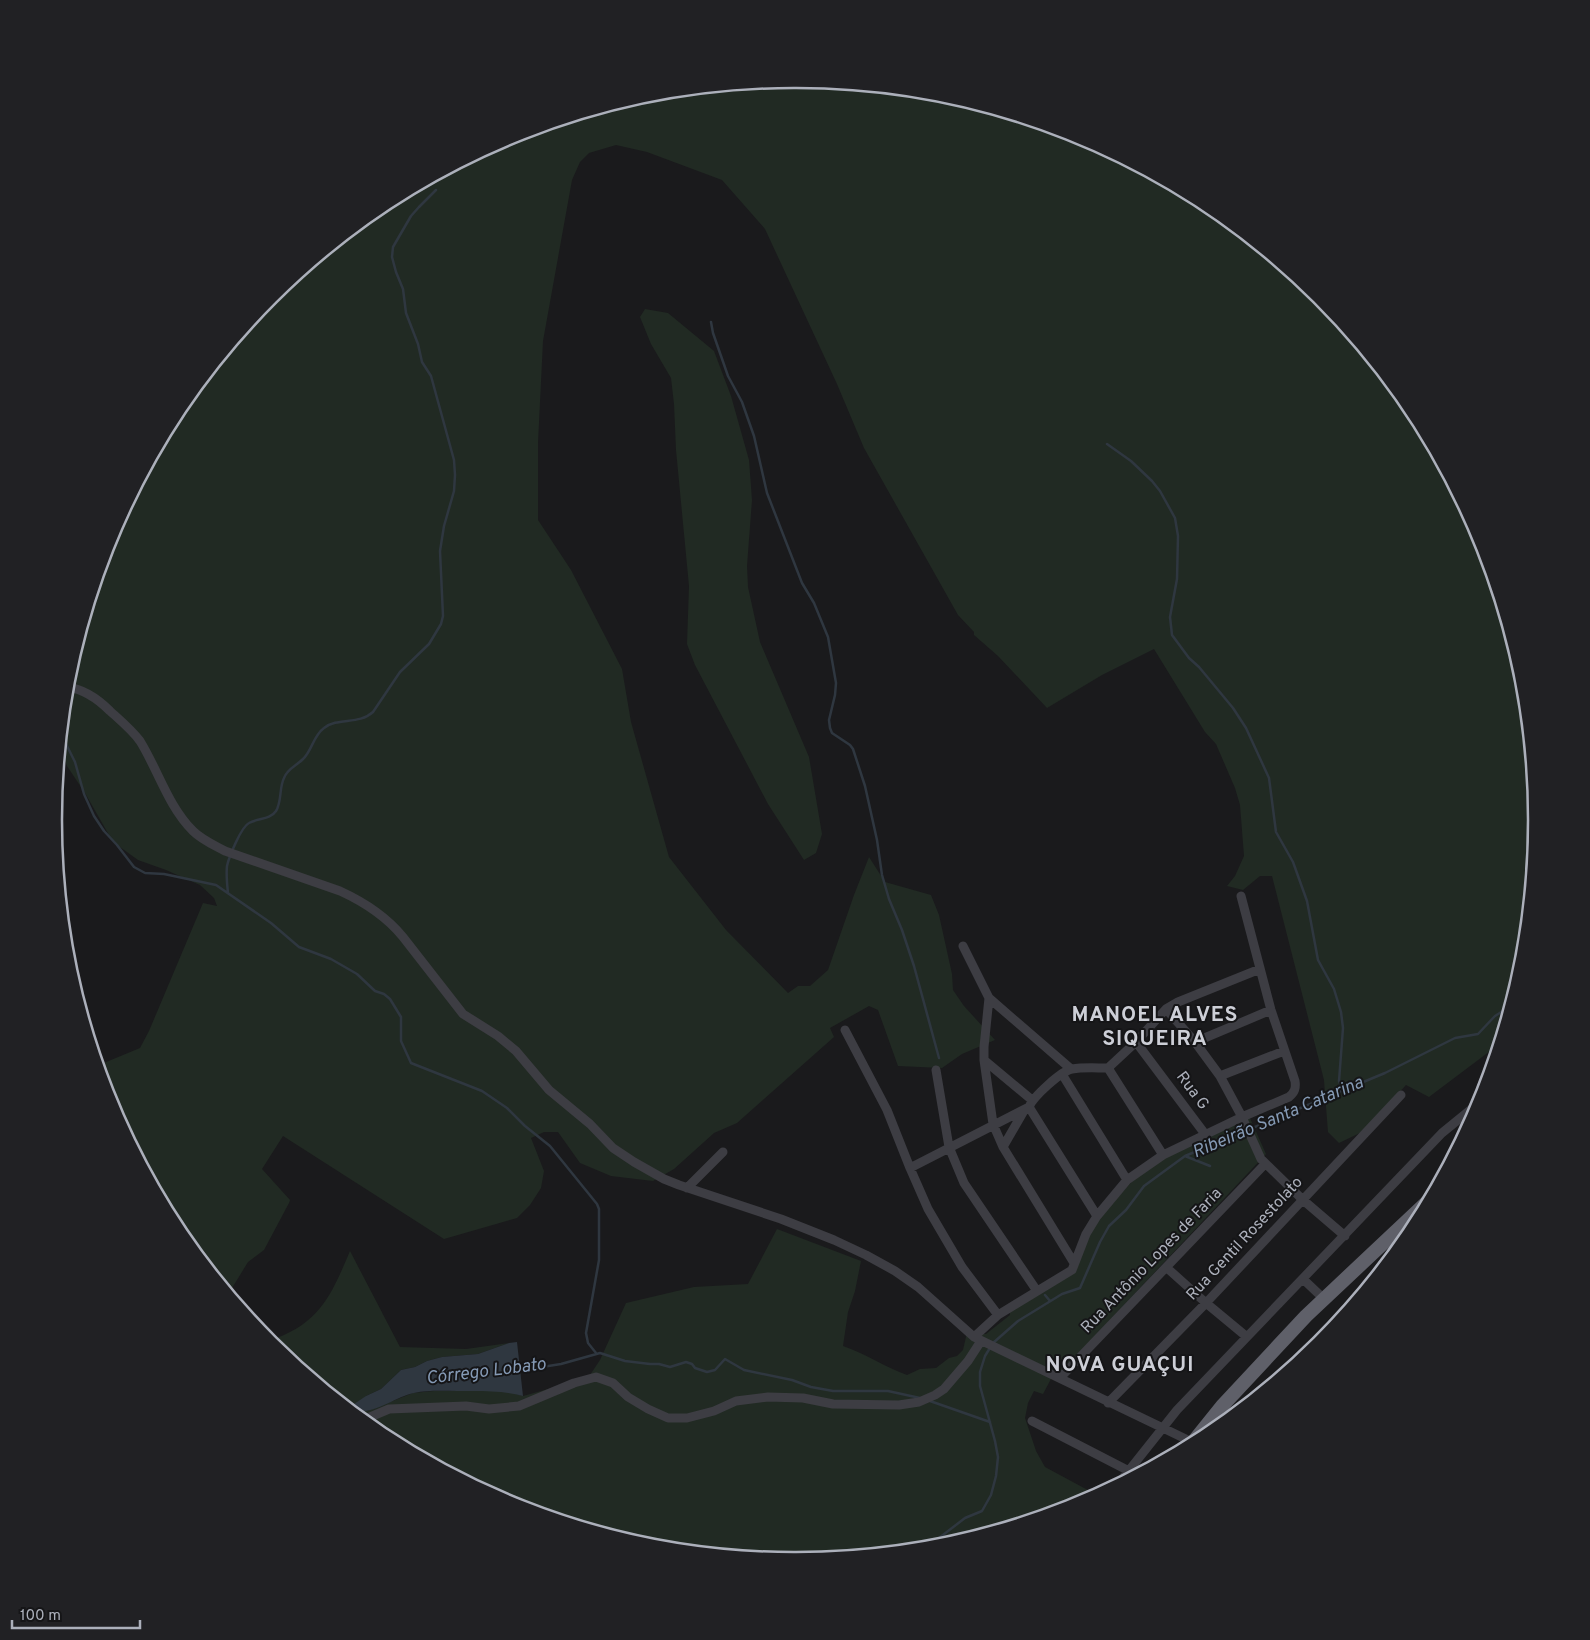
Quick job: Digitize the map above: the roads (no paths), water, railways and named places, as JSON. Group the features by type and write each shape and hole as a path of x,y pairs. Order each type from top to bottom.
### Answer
{"highway":[{"path":"1208,1425 1283,1340 1324,1298 1402,1230"}],"street":[{"path":"75,689 100,703 139,740 169,797 193,831 225,851 340,891 356,898 377,912 394,926 463,1014 516,1050 549,1090 590,1124 613,1148 664,1179 781,1219 866,1255 895,1271 918,1287 984,1342 1184,1440"},
{"path":"371,1417 389,1409 466,1406 489,1409 519,1406 596,1376 613,1383 628,1397 668,1418 688,1418 714,1411 736,1401 768,1397 803,1398 833,1404 899,1405 919,1402 944,1389 984,1342 998,1315 1072,1270 1086,1234 1097,1216 1127,1180 1163,1155 1242,1117 1290,1097 1294,1091 1295,1081 1271,1010 1241,896"},
{"path":"963,946 989,998 1071,1069"},
{"path":"910,1168 1028,1105 1062,1074 1071,1069 1108,1068 1136,1042 1166,1009 1178,1002 1260,969"},
{"path":"989,998 984,1060 994,1124 1003,1147 1074,1263"},
{"path":"1166,1009 1195,1042 1220,1076 1242,1117 1261,1159 1303,1200 1345,1236"},
{"path":"1195,1042 1271,1010"},
{"path":"845,1030 888,1110 928,1209 962,1268 998,1315"},
{"name":"Rua G","path":"1136,1042 1205,1134"},
{"path":"1220,1076 1284,1051"},
{"path":"984,1060 1028,1105 1097,1216"},
{"path":"1108,1068 1163,1155"},
{"path":"936,1070 949,1147 964,1183 1037,1291"},
{"path":"1062,1074 1127,1180"},
{"name":"Rua Gentil Rosestolato","path":"1108,1402 1206,1303 1401,1095"},
{"path":"1003,1147 1028,1105"},
{"path":"1032,1420 1129,1471 1177,1410 1345,1236 1442,1132 1466,1113"},
{"path":"687,1188 722,1152"},
{"name":"Rua Antônio Lopes de Faria","path":"1060,1378 1265,1164"},
{"path":"1167,1268 1247,1337"},
{"path":"1302,1279 1324,1298"}],"water":[{"name":"Córrego Lobato","path":"517,1342 523,1396 490,1391 425,1391 406,1395 367,1411 363,1411 354,1404 381,1389 401,1370 442,1357 478,1354"}],"waterway":[{"path":"228,893 227,866 242,830 252,821 271,816 276,811 282,782 287,772 306,756 317,735 324,728 336,723 355,720 373,712 400,672 429,644 441,624 443,616 440,551 444,526 454,491 454,460 431,376 422,362 418,344 406,313 403,289 392,257 393,247 411,216 436,190"},
{"path":"711,322 728,376 742,402 754,436 767,493 802,583 814,603 828,637 836,683 829,720 830,728 832,733 853,749 865,786 877,840 882,875 914,966 939,1058"},
{"path":"1107,444 1131,461 1152,481 1160,491 1175,518 1178,536 1177,579 1170,617 1172,635 1189,658 1199,667 1233,708 1246,728 1269,778 1276,832 1293,862 1307,901 1318,960 1334,989 1341,1012 1343,1028 1339,1081 1343,1091"},
{"path":"67,746 75,762 84,794 94,816 134,867 145,873 164,874 216,885 271,923 299,947 331,959 357,974 375,991 384,994 390,999 401,1017 401,1041 411,1063 482,1091 507,1108 525,1126 550,1146 599,1209 599,1260 586,1333 588,1343 596,1353"},
{"name":"Ribeirão Santa Catarina","path":"939,1538 965,1518 982,1511 991,1495 996,1476 998,1457 980,1386 980,1372 985,1356 993,1343 1018,1321 1062,1294 1080,1288 1109,1226 1126,1210 1144,1186 1185,1156 1385,1073 1455,1038 1478,1034 1495,1016 1503,1011"},
{"path":"1185,1156 1210,1166"},
{"name":"Ribeirão Santa Catarina","path":"1045,1295 1050,1301"},
{"name":"Córrego Lobato","path":"517,1371 561,1364 600,1353 625,1361 659,1364 670,1367 686,1362 692,1364 695,1368 707,1372 715,1370 725,1359 744,1370 792,1380 811,1387 833,1391 888,1391 920,1398"},
{"path":"930,1401 990,1422"}],"district":[{"name":"MANOEL ALVES SIQUEIRA","path":"1155,1027"},
{"name":"NOVA GUAÇUI","path":"1120,1365"}]}
